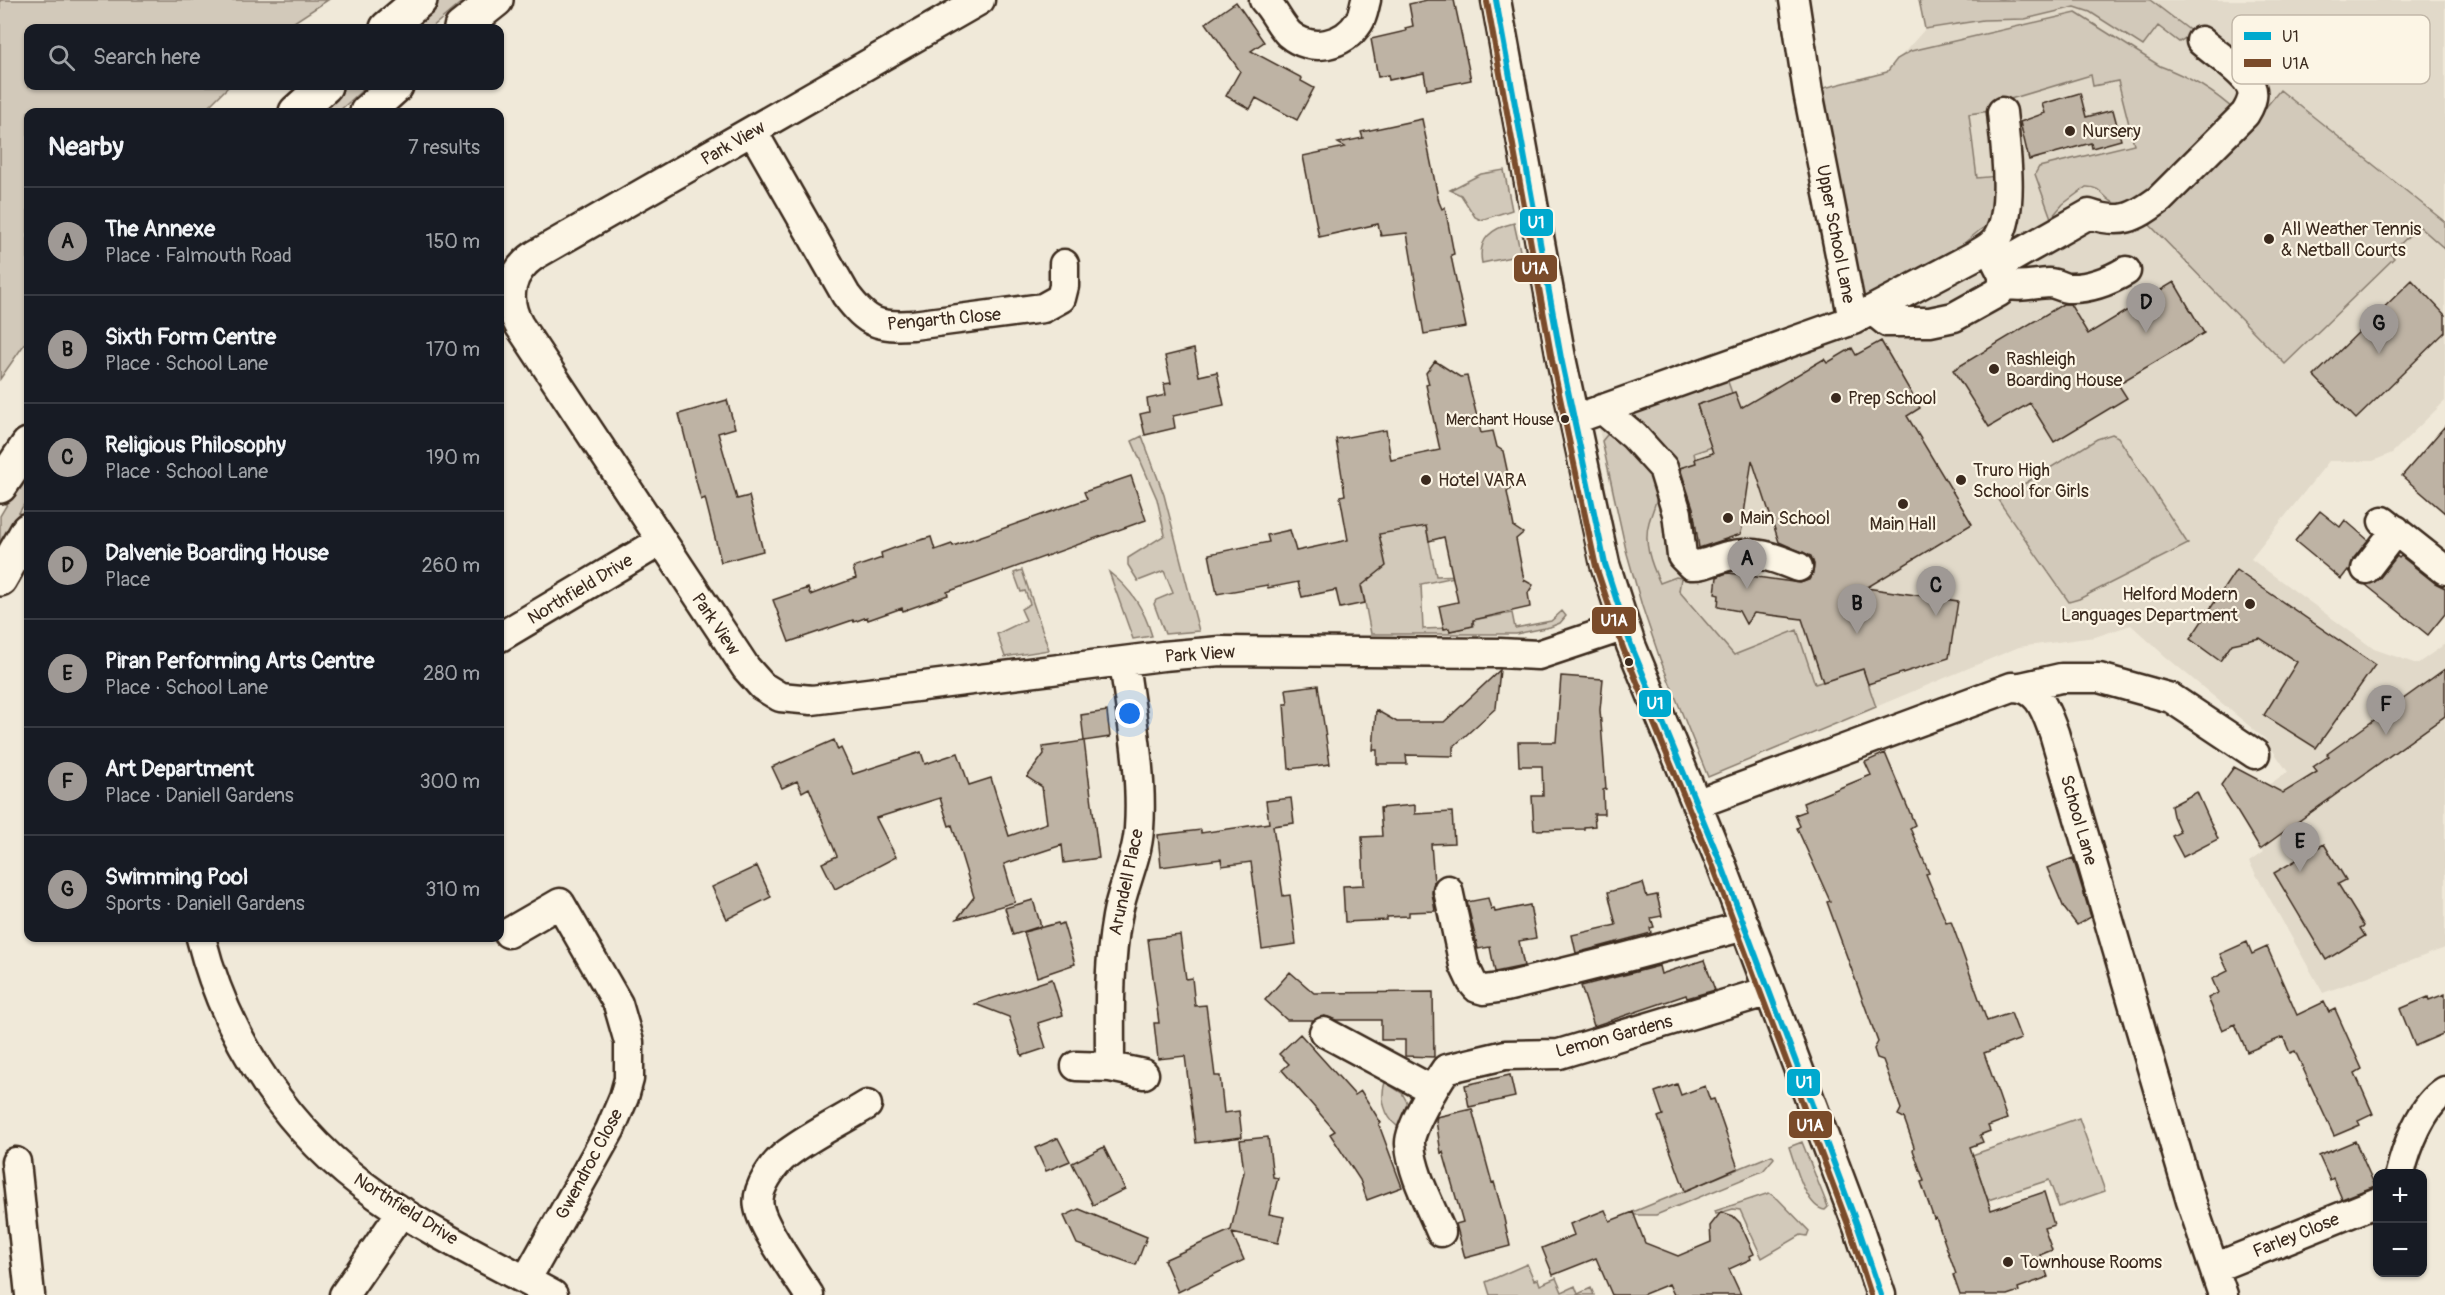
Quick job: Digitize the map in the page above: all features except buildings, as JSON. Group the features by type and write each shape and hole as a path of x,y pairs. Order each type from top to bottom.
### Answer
{"highway":[{"path":"392,24 420,0"},
{"path":"466,24 496,0"},
{"path":"300,108 321,90"},
{"path":"371,108 392,90"},
{"path":"0,486 24,451"},
{"path":"0,579 24,537"}],"street":[{"name":"Park View","path":"980,0 536,255 520,268 512,286 511,305 519,324 746,668 762,686 780,697 812,700 1220,651 1538,655 1625,626"},
{"path":"1264,0 1291,35 1299,40 1319,45 1336,42 1346,37 1360,20 1366,0"},
{"path":"1496,0 1561,358 1605,564 1625,626 1745,926 1881,1295"},
{"name":"Upper School Lane","path":"1575,419 1862,315 1808,92 1794,0"},
{"path":"2201,41 2232,67"},
{"path":"1862,315 1997,265 2089,214 2118,220 2130,219 2147,209 2246,114 2251,104 2249,84"},
{"path":"1862,315 1887,322 1944,321 1954,318 1999,292 1997,265 2000,231 2006,208 2007,170 2002,112"},
{"name":"Pengarth Close","path":"753,132 846,295 873,323 895,326 913,325 1043,308 1061,298 1064,286 1064,264"},
{"path":"1997,265 2027,287 2053,283 2063,287 2078,287 2108,281 2126,271"},
{"path":"1602,409 1634,436 1663,468 1677,513 1682,556 1691,565 1702,566 1727,556 1760,553 1798,567"},
{"path":"2366,569 2389,525 2445,570"},
{"name":"Northfield Drive","path":"504,635 661,541"},
{"name":"Arundell Place","path":"1110,1067 1110,980 1114,939 1120,900 1136,851 1140,810 1124,662"},
{"path":"1696,804 2012,687 2061,678 2099,678 2171,698 2254,754"},
{"name":"School Lane","path":"2021,687 2038,698 2054,733 2191,1201 2223,1295"},
{"path":"1448,890 1464,965 1472,982 1474,998 1484,990 1506,987 1745,926"},
{"name":"Gwendroc Close","path":"508,933 560,903 618,1004 625,1022 630,1061 629,1079 617,1114 526,1280"},
{"name":"Northfield Drive","path":"202,942 214,980 239,1037 281,1104 331,1159 402,1211 553,1295"},
{"name":"Lemon Gardens","path":"1441,1232 1416,1170 1409,1142 1431,1090 1446,1069 1505,1055 1559,1054 1769,991"},
{"path":"1324,1032 1431,1090"},
{"path":"1076,1065 1110,1067 1144,1074"},
{"path":"2401,1169 2411,1139 2430,1106 2445,1091"},
{"path":"809,1295 765,1223 758,1199 775,1166 787,1153 867,1105"},
{"path":"16,1162 30,1295"},
{"name":"Farley Close","path":"2214,1268 2373,1204"},
{"path":"344,1295 402,1211"}],"shaded area":[{"path":"0,0 328,0 291,24 24,24 24,90 225,90 207,108 24,108 24,345 0,379"},
{"path":"438,0 464,0 436,24 410,24"},
{"name":"Truro High School for Girls","path":"1918,0 2445,0 2445,401 2392,453 2373,461 2329,461 2251,559 2374,649 2417,664 2445,644 2445,948 2323,993 2249,862 2263,852 2237,811 2268,785 2288,772 2265,739 2131,625 2095,637 2019,647 1708,777 1660,659 1642,606 1613,499 1594,404 1840,314 1816,90 1887,72 1925,29"},
{"path":"1919,0 2150,0 2196,35 2192,39 2187,37 2179,42 2158,26 2143,46 2090,12 2075,7 2025,19 1983,20 1925,29"},
{"path":"2076,13 2160,66 2200,85 2235,111 2139,200 2118,204 2094,188 2086,187 2063,204 2051,218 2035,174 2039,167 2134,144 2118,81 2093,86 2091,75 1990,105 1990,111 1969,114 1977,178 1998,176 1993,222 1952,253 1858,300 1816,90 1887,72 1897,59 1911,51"},
{"path":"341,90 363,90 342,108 320,108"},
{"name":"All Weather Tennis & Netball Courts","path":"2280,90 2445,222 2445,249 2419,226 2390,254 2394,258 2285,364 2148,223 2257,118"},
{"path":"1504,170 1512,210 1481,220 1475,217 1461,195 1450,190 1481,174"},
{"path":"1514,223 1521,255 1482,263 1482,247 1488,236 1499,228"},
{"path":"1727,379 1732,393 1697,405 1709,440 1724,443 1694,453 1696,463 1676,469 1629,413"},
{"path":"1615,432 1658,485 1647,530 1647,546 1660,583 1676,577 1681,578 1679,591 1734,655 1797,630 1815,684 1863,669 1876,707 1708,777 1660,659 1626,550 1602,441 1607,435"},
{"path":"2112,434 2118,437 2188,544 2069,602 1998,500 2097,439"},
{"path":"1142,436 1164,495 1199,631 1165,634 1154,604 1156,600 1173,593 1164,571 1138,581 1128,565 1128,558 1165,535 1157,499 1132,441"},
{"path":"24,476 24,505 0,544 0,516"},
{"path":"1410,506 1414,528 1426,526 1436,576 1464,575 1421,584 1423,629 1449,628 1450,631 1474,626 1473,620 1512,613 1515,628 1551,621 1562,611 1566,616 1560,623 1550,627 1516,634 1371,634 1362,587 1336,592 1331,566 1353,543"},
{"path":"1022,570 1049,650 1005,657 997,634 1026,620 1021,609 1030,604 1025,591 1021,592 1014,573"},
{"path":"1109,572 1136,601 1152,636 1133,639"},
{"path":"1385,1082 1402,1093 1409,1106 1403,1124 1398,1127 1389,1118 1384,1106"},
{"path":"2079,1118 2105,1191 2059,1207 2049,1180 1988,1200 1972,1155"},
{"path":"1802,1142 1828,1207 1825,1210 1812,1202 1794,1164 1789,1147"},
{"path":"1772,1155 1774,1158 1763,1171 1656,1215 1634,1215 1633,1212"},
{"path":"1769,1193 1778,1199 1809,1231 1807,1236 1801,1235 1762,1258 1740,1210 1733,1209 1716,1214 1715,1211"},
{"path":"1527,1264 1534,1280 1538,1279 1540,1285 1556,1278 1562,1292 1575,1286 1578,1294 1591,1288 1594,1295 1490,1295 1486,1282"}],"transit line":[{"name":"U1","path":"1496,0 1561,358 1605,564 1631,645 1722,866 1858,1227 1881,1295"},
{"name":"U1A","path":"1487,2 1552,360 1596,567 1623,648 1714,869 1850,1230 1871,1295"}],"place":[{"name":"Nursery","path":"2070,131"},
{"name":"All Weather Tennis & Netball Courts","path":"2269,239"},
{"name":"Dalvenie Boarding House","path":"2146,333"},
{"name":"Swimming Pool","path":"2379,354"},
{"name":"Rashleigh Boarding House","path":"1994,369"},
{"name":"Prep School","path":"1836,398"},
{"name":"Merchant House","path":"1565,419"},
{"name":"Hotel VARA","path":"1426,480"},
{"name":"Truro High School for Girls","path":"1961,480"},
{"name":"Main Hall","path":"1903,504"},
{"name":"Main School","path":"1728,518"},
{"name":"The Annexe","path":"1747,589"},
{"name":"Helford Modern Languages Department","path":"2250,604"},
{"name":"Religious Philosophy","path":"1936,616"},
{"name":"Sixth Form Centre","path":"1857,634"},
{"name":"Art Department","path":"2386,735"},
{"name":"Piran Performing Arts Centre","path":"2300,872"},
{"name":"Townhouse Rooms","path":"2008,1262"}]}
